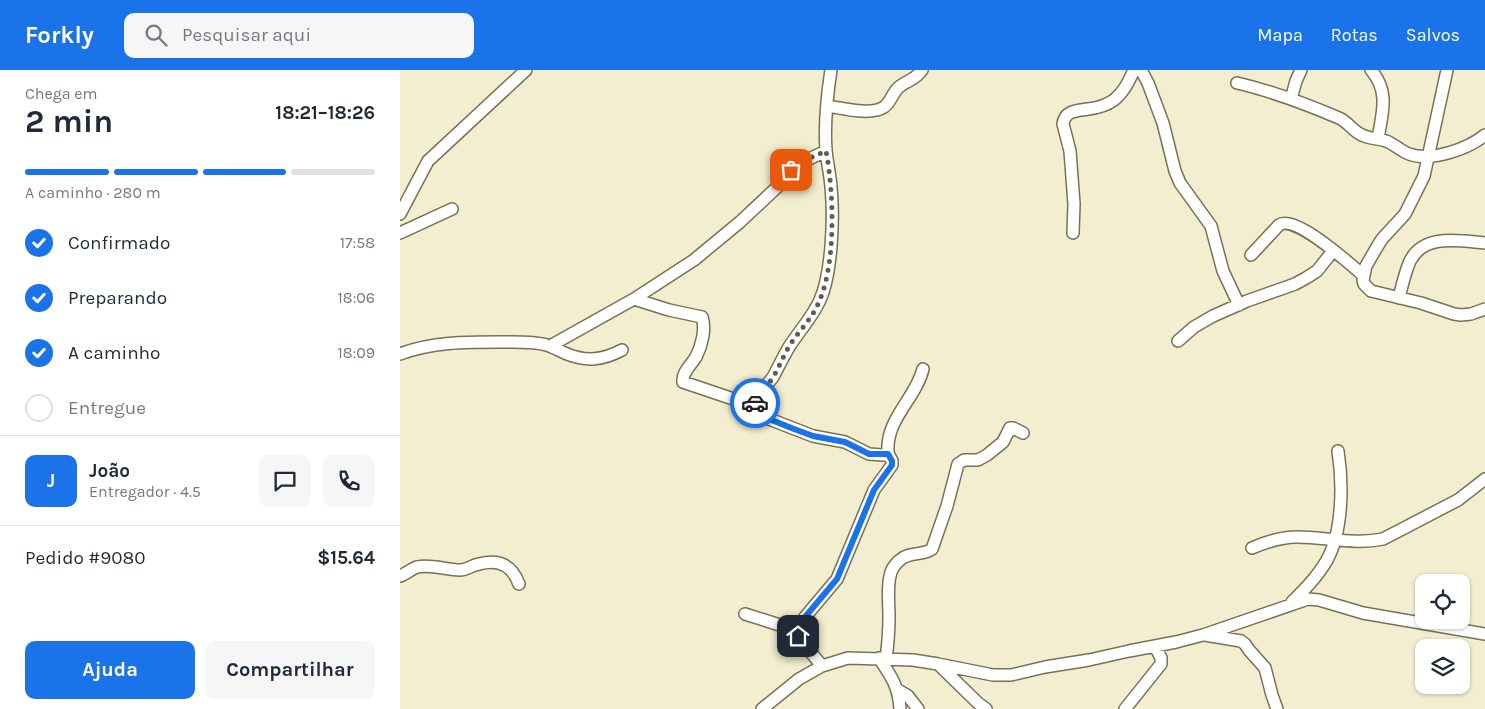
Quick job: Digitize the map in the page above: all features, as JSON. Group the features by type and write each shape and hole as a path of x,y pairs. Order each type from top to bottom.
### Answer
{"street":[{"path":"400,214 428,161 526,70"},
{"path":"754,406 757,397 773,377 789,346 816,309 825,286 831,252 832,199 826,151 827,106 831,70"},
{"path":"827,106 864,111 884,108 890,102 897,89 917,77 922,70"},
{"path":"1073,233 1072,165 1069,144 1063,124 1064,119 1072,112 1088,110 1114,100 1126,87 1134,70"},
{"path":"1141,70 1163,123 1180,183 1211,226 1223,271 1239,305"},
{"path":"1290,99 1301,70"},
{"path":"1371,70 1384,93 1378,139"},
{"path":"1447,70 1426,170 1405,214 1382,239 1366,266 1364,284 1371,291 1461,315 1485,309"},
{"path":"1237,83 1290,99 1341,119 1365,137 1389,142 1407,154 1428,157 1445,154 1468,146 1485,135"},
{"path":"550,346 634,299 694,260 723,237 789,176 794,166 826,151"},
{"path":"400,233 452,209"},
{"path":"1250,254 1282,222 1306,231 1364,276"},
{"path":"1399,298 1410,261 1423,247 1440,240 1485,243"},
{"path":"1178,341 1194,327 1213,316 1306,278 1316,271 1334,251"},
{"path":"634,299 669,310 702,317 704,325 701,345 685,372 684,382 754,406 758,413 764,417 813,436 845,442 869,454 888,454"},
{"path":"400,354 425,346 454,343 527,342 550,346 576,357 593,359 607,357 622,350"},
{"path":"798,636 805,617 837,579 874,490 892,465 888,454 890,435 896,418 921,378 923,370"},
{"path":"900,709 898,690 883,658 889,634 889,577 893,567 900,559 912,553 927,552 932,549 947,506 958,464 964,460 981,459 1003,442 1010,428 1024,433"},
{"path":"1289,605 1306,589 1327,560 1334,539 1339,518 1341,483 1338,451"},
{"path":"1252,548 1280,539 1295,537 1360,542 1383,539 1458,500 1485,479"},
{"path":"400,576 419,567 435,566 459,570 480,563 497,563 511,569 515,573 519,584"},
{"path":"762,709 799,679 822,666 848,658 913,660 993,675 1011,675 1203,635 1308,599 1363,613 1485,634"},
{"path":"745,614 783,626 798,636 822,666"},
{"path":"1203,635 1241,641 1245,644 1264,668 1277,709"},
{"path":"1125,709 1161,664 1162,658 1155,646"},
{"path":"938,664 978,704 986,709"},
{"path":"898,690 908,696 918,709"}],"way so far":[{"path":"755,403 757,397 773,377 789,346 816,309 825,286 831,252 832,190 826,151 796,164 791,170"}],"route":[{"path":"755,403 756,410 764,417 813,436 845,442 869,454 888,454 892,461 892,465 874,490 837,579 809,610 798,636"}]}
